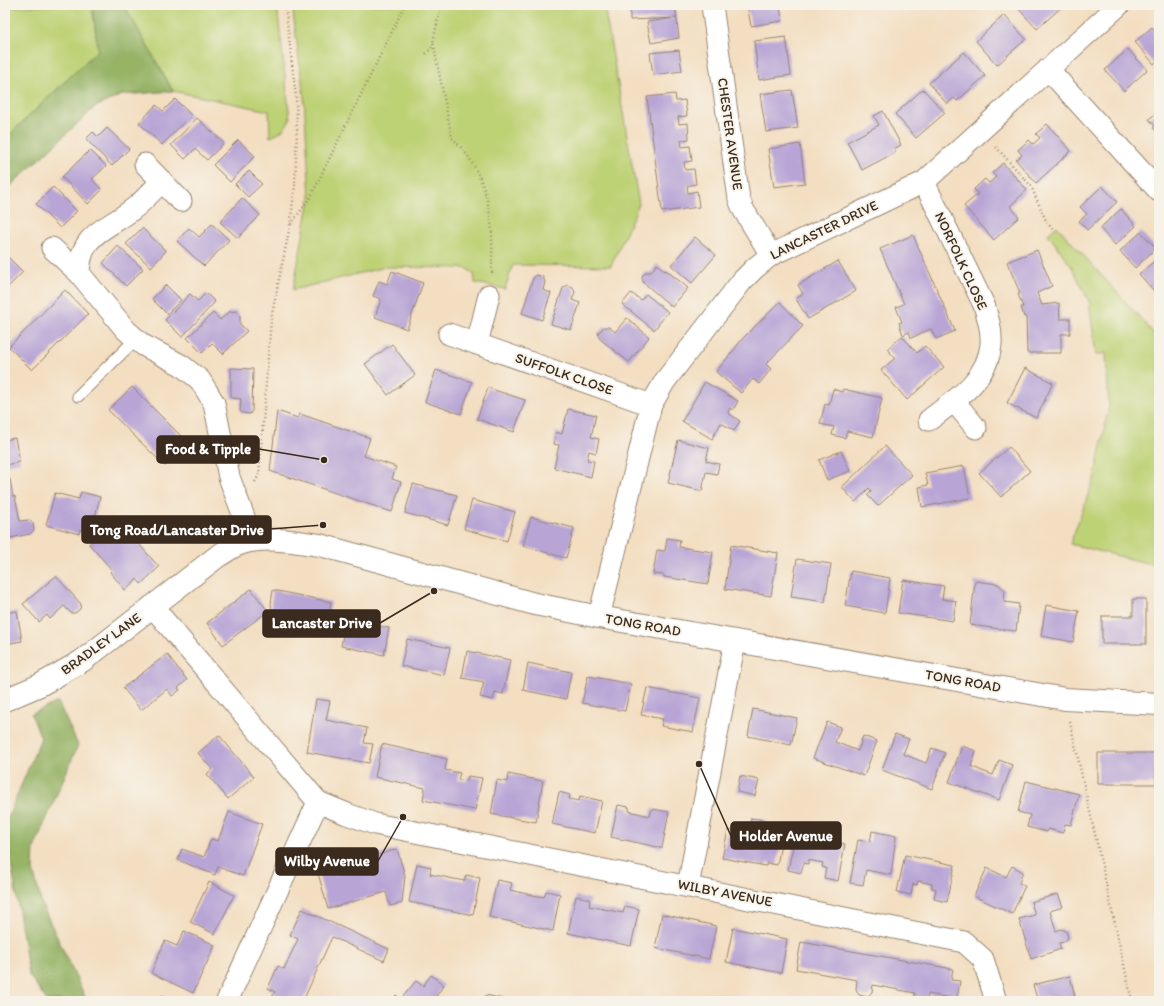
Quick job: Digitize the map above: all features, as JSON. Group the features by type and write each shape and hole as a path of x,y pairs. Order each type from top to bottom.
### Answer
{"street":[{"name":"CHESTER AVENUE","path":"712,5 739,199 743,209 771,255"},
{"name":"LANCASTER DRIVE","path":"599,617 652,405 665,381 742,281 771,255 924,182 1119,5"},
{"path":"1048,69 1159,191"},
{"path":"145,164 181,201"},
{"path":"79,273 80,259 88,240 134,209 162,181"},
{"name":"NORFOLK CLOSE","path":"924,182 984,305 989,324 991,344 988,359 972,386 929,420"},
{"path":"52,248 79,273 126,330 136,339 143,345 181,365 200,380 214,403 229,476 254,541"},
{"path":"477,344 489,295"},
{"name":"SUFFOLK CLOSE","path":"449,334 652,405"},
{"path":"954,401 976,428"},
{"name":"TONG ROAD","path":"152,606 218,556 237,545 254,541 286,540 320,545 535,604 599,617 1065,699 1159,704"},
{"name":"BRADLEY LANE","path":"5,700 40,685 82,661 152,606"},
{"name":"WILBY AVENUE","path":"152,606 318,802 375,824 964,942 983,959 996,1001"},
{"path":"688,886 736,641"},
{"path":"227,1001 318,802"}],"lane":[{"path":"78,396 136,339"}],"path":[{"path":"237,498 254,485 259,476 271,319 290,226 295,185 298,129 286,5"},
{"path":"290,226 310,198 405,5"},
{"path":"441,5 434,45 452,138 463,148 472,161 484,188 492,223 492,273 489,295"},
{"path":"426,54 434,45"},
{"path":"981,129 1031,186 1046,221 1053,230"},
{"path":"1065,699 1132,1001"}],"green space":[{"path":"92,5 98,50 5,139 5,7"},
{"path":"92,5 124,5 173,91 122,95 95,107 5,191 5,139 98,50"},
{"path":"124,5 277,5 290,119 286,126 282,131 270,137 269,111 173,91"},
{"path":"292,5 604,5 639,204 611,266 513,265 505,289 475,283 474,274 466,268 385,267 293,290 310,198 304,98"},
{"path":"1057,226 1159,339 1159,563 1147,563 1070,544 1095,476 1109,406 1106,353 1096,355 1089,301 1072,267 1048,234"},
{"path":"58,702 78,745 34,848 33,870 42,905 87,1001 47,1001 29,975 5,824 41,738 31,714"}],"building":[{"path":"626,5 675,5 679,38 651,43 647,22 676,18 630,20 630,10 626,10"},
{"path":"747,5 780,5 782,21 751,26"},
{"path":"1015,5 1064,5 1037,29"},
{"path":"1004,15 1026,39 997,65 976,41"},
{"path":"1152,27 1159,35 1159,59 1154,64 1135,42"},
{"path":"786,37 791,75 759,80 754,41"},
{"path":"1128,49 1147,70 1124,91 1105,70"},
{"path":"679,50 682,71 653,75 650,53"},
{"path":"964,52 985,76 957,101 954,98 947,104 929,83"},
{"path":"923,89 945,113 916,138 895,114"},
{"path":"792,90 798,128 766,132 760,94"},
{"path":"675,94 676,101 685,100 687,116 678,117 679,124 688,123 689,139 681,140 682,147 690,146 692,161 684,162 685,170 694,169 696,184 687,186 688,193 697,191 699,207 662,212 647,97"},
{"path":"175,99 191,115 162,145 139,123 156,105 163,111"},
{"path":"883,111 901,145 894,149 896,152 862,170 847,142 879,125 874,116"},
{"path":"1159,111 1159,134 1153,128 1155,126 1149,119"},
{"path":"197,118 224,143 207,160 195,149 185,159 171,145"},
{"path":"1047,124 1071,151 1036,183 1016,160 1022,155 1018,150 1029,140 1033,144 1040,138 1036,134"},
{"path":"107,128 129,149 112,166 86,139 93,132 98,137"},
{"path":"238,140 255,156 230,182 213,165"},
{"path":"800,144 805,183 774,187 768,149"},
{"path":"90,150 106,166 92,179 102,190 88,204 62,177"},
{"path":"1003,163 1027,190 1010,206 1019,217 994,240 964,206 978,194 974,189 985,179 989,183 996,177 992,173"},
{"path":"249,171 262,184 248,197 235,184"},
{"path":"1102,186 1117,202 1087,230 1079,221 1087,214 1080,207"},
{"path":"53,187 77,211 60,228 36,204"},
{"path":"242,198 260,215 238,238 220,222"},
{"path":"1121,209 1136,226 1115,245 1100,228"},
{"path":"212,224 229,240 204,266 177,241 189,228 199,237"},
{"path":"142,228 166,251 151,267 126,244"},
{"path":"1141,232 1156,248 1135,268 1120,251"},
{"path":"913,235 955,331 936,339 931,329 911,338 909,332 903,335 899,323 902,322 896,307 904,304 880,249"},
{"path":"695,237 716,255 692,283 671,265"},
{"path":"118,246 143,269 126,286 103,263"},
{"path":"1037,250 1052,286 1037,293 1042,305 1059,303 1060,319 1070,319 1070,334 1061,334 1061,353 1027,353 1026,316 1024,317 1021,307 1023,307 1018,294 1020,293 1007,262"},
{"path":"5,254 23,272 5,290"},
{"path":"1159,257 1159,286 1154,291 1139,274"},
{"path":"838,261 856,291 808,319 796,299 803,294 798,285"},
{"path":"657,264 688,288 672,307 643,282 642,276 646,272 651,272"},
{"path":"392,271 423,283 407,329 375,317 381,299 373,296 379,281 387,284"},
{"path":"537,275 543,277 545,282 543,290 551,293 542,320 522,313 533,278"},
{"path":"166,285 181,300 167,314 152,299"},
{"path":"567,285 573,287 575,292 572,300 580,303 571,330 551,324 563,288"},
{"path":"65,290 88,314 32,370 9,347"},
{"path":"206,293 215,302 182,337 165,320 190,294 198,301"},
{"path":"631,293 641,300 646,294 668,312 654,330 622,304"},
{"path":"780,302 803,326 766,364 771,369 759,384 753,379 741,393 716,372 744,337"},
{"path":"236,311 240,316 240,324 247,331 223,354 212,343 202,353 187,338 213,313 220,320 229,312"},
{"path":"627,318 649,337 629,362 600,339 598,333 604,327 609,327 615,332"},
{"path":"902,336 917,353 925,346 944,367 907,400 881,370 895,358 887,349"},
{"path":"392,344 415,375 388,395 365,364"},
{"path":"231,368 253,369 252,411 250,414 242,413 240,411 241,399 231,398"},
{"path":"1025,368 1053,383 1036,418 1007,403"},
{"path":"436,370 472,382 461,414 425,402"},
{"path":"705,382 738,401 733,410 730,408 728,413 740,421 734,431 721,423 712,439 682,421"},
{"path":"132,387 188,443 165,466 108,410"},
{"path":"488,388 525,400 514,432 477,419"},
{"path":"833,389 842,392 843,389 882,398 873,437 847,431 845,438 832,435 834,427 820,424 825,404 829,405"},
{"path":"568,409 596,415 591,437 599,439 596,453 589,451 587,460 594,461 591,477 554,468 559,445 554,444 556,432 562,434"},
{"path":"277,411 298,418 300,414 370,438 364,456 396,467 392,479 401,482 392,512 270,471"},
{"path":"15,438 20,462 5,465 5,440"},
{"path":"678,440 709,448 706,461 719,464 717,474 706,472 702,491 668,483"},
{"path":"885,446 912,475 878,506 867,495 871,491 869,488 855,502 842,487"},
{"path":"1009,447 1030,471 1001,497 979,473"},
{"path":"841,451 850,471 827,480 819,460"},
{"path":"964,466 970,498 922,507 919,487 928,485 925,473"},
{"path":"10,479 13,497 15,496 20,521 29,520 33,523 34,530 30,534 5,539 5,480"},
{"path":"413,484 457,495 448,525 405,513"},
{"path":"81,492 100,497 91,532 81,529 79,534 46,525 55,493 79,499"},
{"path":"472,500 515,512 507,541 464,529"},
{"path":"531,517 574,528 566,558 523,546"},
{"path":"117,519 159,567 141,584 137,579 125,590 110,572 112,570 89,544"},
{"path":"667,538 680,540 679,547 713,552 708,584 653,574 657,550 665,551"},
{"path":"731,545 778,553 771,596 725,589"},
{"path":"797,559 831,564 825,602 791,597"},
{"path":"851,571 890,578 885,613 845,606"},
{"path":"56,576 81,604 80,609 75,613 71,613 64,606 50,619 47,615 39,622 23,604"},
{"path":"903,580 944,586 942,599 956,601 953,621 898,613"},
{"path":"975,581 998,584 1005,590 1004,602 1019,604 1016,631 970,625"},
{"path":"251,589 268,611 223,645 207,623"},
{"path":"273,590 331,602 326,629 273,619 271,604"},
{"path":"1133,599 1146,599 1146,644 1102,644 1102,616 1133,616"},
{"path":"1046,605 1079,611 1073,642 1041,636"},
{"path":"17,611 22,641 5,644 5,613"},
{"path":"346,619 389,628 384,655 341,646"},
{"path":"407,639 450,648 444,675 401,666"},
{"path":"467,651 510,660 503,694 495,692 493,700 480,697 484,682 462,678"},
{"path":"167,654 187,680 178,688 180,690 172,696 167,689 141,710 123,688"},
{"path":"528,663 571,672 566,699 523,690"},
{"path":"588,676 631,684 625,711 582,703"},
{"path":"647,688 700,698 693,732 661,726 663,719 641,715"},
{"path":"316,699 330,701 326,720 367,728 364,743 373,744 369,763 307,752"},
{"path":"753,709 797,718 791,745 748,736"},
{"path":"827,722 841,727 835,742 858,751 863,736 877,741 864,776 813,758"},
{"path":"895,734 909,739 903,754 926,763 932,748 945,753 932,789 882,770"},
{"path":"219,735 254,777 228,799 207,774 212,769 198,753"},
{"path":"382,744 447,759 445,770 460,773 458,780 467,781 468,776 482,778 475,810 423,800 425,788 375,777"},
{"path":"962,746 976,751 971,766 982,771 993,775 999,760 1012,765 999,800 949,782"},
{"path":"1098,753 1156,753 1156,784 1098,784"},
{"path":"508,774 543,781 536,822 491,814 497,780 507,782"},
{"path":"740,776 759,780 755,796 737,792"},
{"path":"1026,781 1079,794 1071,825 1065,824 1063,833 1048,829 1047,832 1027,827 1030,815 1018,812"},
{"path":"559,792 570,795 569,799 579,801 580,796 602,801 595,833 552,824"},
{"path":"618,805 629,807 629,811 650,816 652,809 669,812 662,848 611,837"},
{"path":"229,812 262,824 243,876 218,867 215,875 178,860 182,849 204,857 211,839 218,841"},
{"path":"751,818 766,820 764,831 772,832 772,837 782,839 777,865 767,863 766,866 722,858 728,830 748,834"},
{"path":"872,831 896,836 891,875 866,870 863,885 850,883 858,840 870,842"},
{"path":"796,833 845,844 838,881 824,878 826,868 822,867 823,863 808,860 808,864 804,863 801,873 788,870"},
{"path":"397,849 405,876 402,903 390,906 386,892 328,909 318,873 332,869 334,875 368,865 366,859"},
{"path":"905,855 955,865 947,902 934,899 936,889 932,888 932,884 918,881 917,885 913,884 911,895 897,892"},
{"path":"417,864 431,867 430,874 464,881 466,875 480,878 473,915 409,902"},
{"path":"1012,866 1023,872 1019,883 1025,886 1012,914 974,896 987,868 1006,877"},
{"path":"497,880 512,883 510,890 527,894 544,897 546,891 560,894 553,931 489,917"},
{"path":"209,882 234,895 215,934 190,922"},
{"path":"1058,894 1063,907 1050,911 1056,931 1061,929 1066,931 1068,938 1064,942 1059,943 1061,949 1031,959 1019,919 1035,915 1031,902"},
{"path":"576,896 590,899 589,906 623,913 625,906 639,909 631,946 568,933"},
{"path":"302,909 389,949 384,961 332,937 303,1001 270,1001 275,992 268,988 278,966 284,969 298,939 290,935"},
{"path":"662,914 716,926 709,959 655,948"},
{"path":"733,928 787,939 781,973 726,962"},
{"path":"184,931 215,945 193,993 151,973 165,941 177,946"},
{"path":"801,942 953,969 951,980 960,981 957,999 928,994 927,1001 914,1001 915,993 873,985 872,992 867,997 859,995 856,989 857,980 796,969"},
{"path":"431,975 444,985 436,996 443,1001 391,1001 396,995 401,999 416,981 423,986"},
{"path":"1070,976 1076,1001 1052,1001 1052,999 1048,1000 1047,996 1037,998 1033,985"},
{"path":"486,995 507,1000 507,1001 484,1001"},
{"path":"161,996 172,1001 159,1001"},
{"path":"263,998 270,1001 262,1001"}],"place":[{"name":"Food & Tipple","path":"324,460"},
{"name":"Tong Road/Lancaster Drive","path":"323,525"},
{"name":"Lancaster Drive","path":"434,591"},
{"name":"Holder Avenue","path":"699,764"},
{"name":"Wilby Avenue","path":"403,817"}]}
